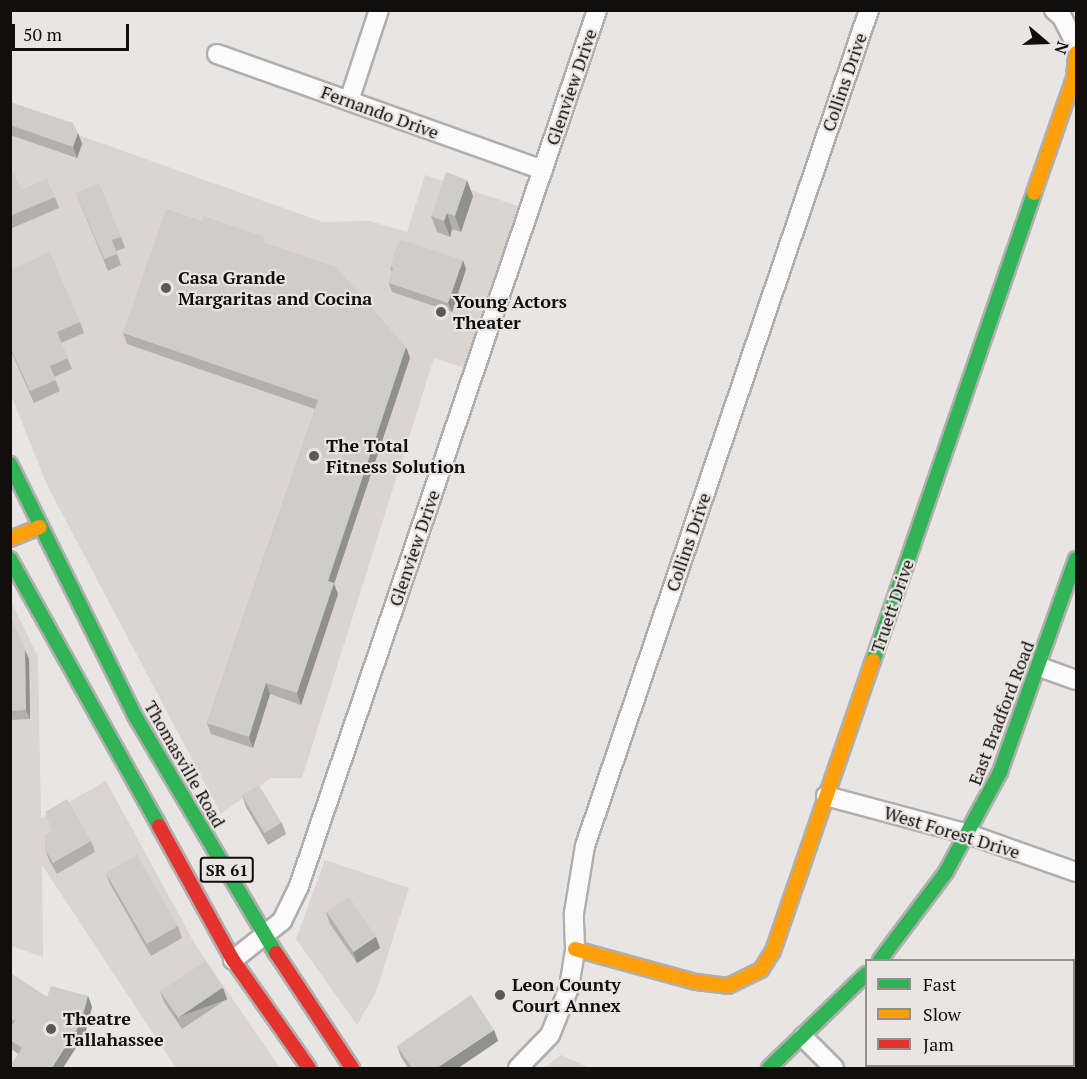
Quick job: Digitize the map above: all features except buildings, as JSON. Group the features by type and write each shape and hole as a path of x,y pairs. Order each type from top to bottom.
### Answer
{"street":[{"path":"349,101 379,10"},
{"name":"Glenview Drive","path":"233,960 267,937 290,909 299,886 597,10"},
{"name":"Collins Drive","path":"518,1068 550,1035 569,988 575,949 574,913 585,846 869,10"},
{"path":"1054,10 1062,17 1077,45"},
{"name":"Truett Drive","path":"575,949 712,985 743,982 761,970 773,951 1070,90 1077,53"},
{"name":"Fernando Drive","path":"217,54 543,170"},
{"name":"Thomasville Road","path":"10,464 135,716 267,937 352,1068"},
{"path":"10,540 40,527"},
{"name":"SR 61","path":"10,559 233,960 309,1068"},
{"name":"East Bradford Road","path":"881,959 917,914 968,834 1004,762 1077,559"},
{"path":"1040,667 1077,680"},
{"path":"141,798 173,780"},
{"name":"West Forest Drive","path":"826,796 968,834 1077,872"},
{"path":"769,1068 865,976"},
{"path":"803,1037 834,1068"}],"shaded area":[{"path":"11,111 323,222 370,221 407,232 425,175 522,207 468,369 434,358 302,778 271,778 221,814 47,485 11,395"},
{"path":"10,599 38,657 41,818 106,781 195,944 280,1068 176,1068 42,865 43,957 11,946"},
{"path":"325,860 409,888 376,992 357,1025 296,939"},
{"path":"561,1055 590,1068 544,1068"}],"traffic: fast":[{"path":"873,661 1034,193"},
{"path":"10,464 135,716 276,953"},
{"path":"10,559 159,826"},
{"path":"881,959 946,872 1000,772 1076,559"},
{"path":"769,1068 865,975"}],"traffic: slow":[{"path":"1034,193 1074,78 1076,53"},
{"path":"10,539 40,527"},
{"path":"575,949 696,982 728,986 761,970 773,951 873,661"}],"traffic: jam":[{"path":"159,826 233,960 309,1068"},
{"path":"276,953 352,1068"}],"place":[{"name":"Casa Grande Margaritas and Cocina","path":"166,288"},
{"name":"Young Actors Theater","path":"441,312"},
{"name":"The Total Fitness Solution","path":"314,456"},
{"name":"Leon County Court Annex","path":"500,995"},
{"name":"Theatre Tallahassee","path":"51,1029"}]}
